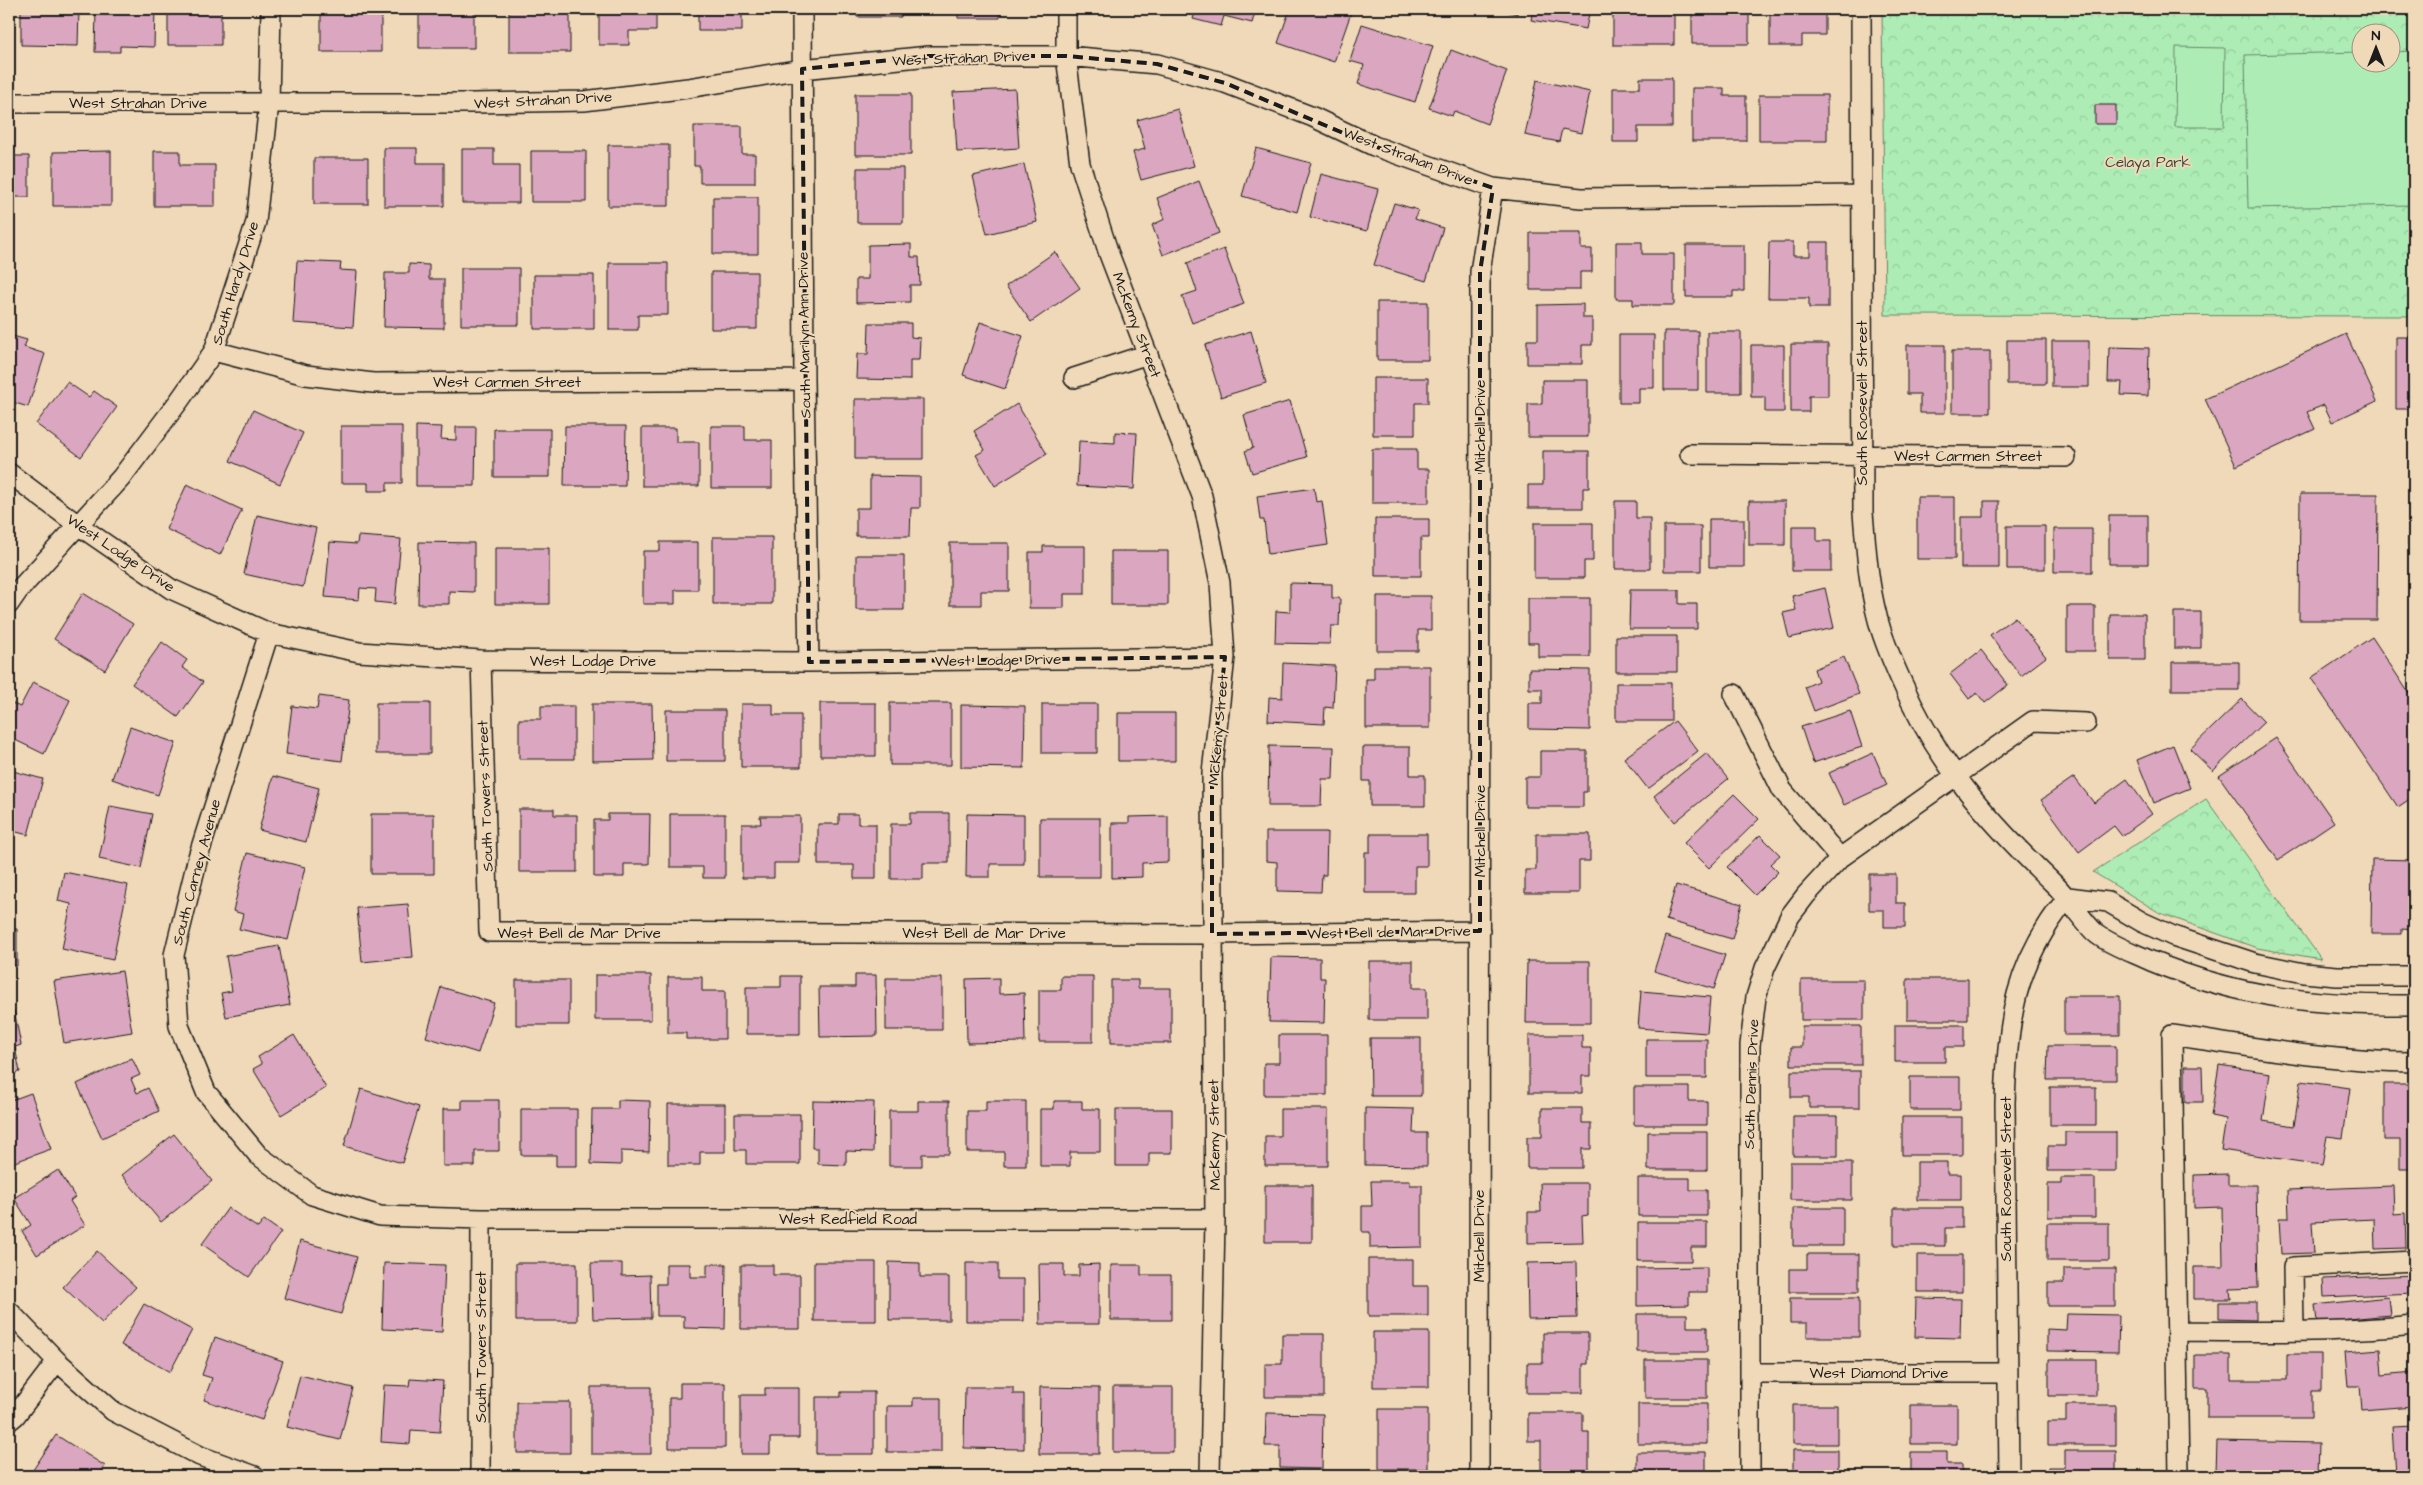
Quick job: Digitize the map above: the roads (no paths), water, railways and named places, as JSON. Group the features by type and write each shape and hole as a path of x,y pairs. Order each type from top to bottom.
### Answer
{"street":[{"name":"South Hardy Drive","path":"9,604 18,591 121,478 214,351 256,222 269,104 271,9"},
{"name":"South Marilyn Ann Drive","path":"802,9 804,380 809,662"},
{"name":"McKemy Street","path":"1066,9 1066,56 1080,164 1109,254 1202,496 1220,583 1225,657 1212,773 1215,1219 1210,1476"},
{"name":"South Roosevelt Street","path":"1861,9 1862,455 1863,513 1869,580 1877,618 1890,655 1917,718 1956,777"},
{"name":"West Strahan Drive","path":"9,104 473,104 584,101 688,88 802,69 929,56 1066,56 1156,64 1225,82 1313,117 1374,146 1493,188 1581,198 1861,195"},
{"name":"Mitchell Drive","path":"1479,1476 1480,272 1493,188"},
{"name":"West Carmen Street","path":"214,351 306,375 373,383 804,380"},
{"path":"1074,378 1148,354"},
{"name":"West Carmen Street","path":"1690,454 2066,457"},
{"name":"West Lodge Drive","path":"9,473 78,525 171,589 269,633 359,652 481,660 809,662 1225,657"},
{"name":"South Carney Avenue","path":"269,633 198,857 174,955 179,1026 206,1092 258,1155 312,1195 380,1216 481,1219"},
{"name":"South Towers Street","path":"481,660 489,932"},
{"path":"1734,694 1782,790 1840,858"},
{"name":"South Dennis Drive","path":"1750,1476 1749,1072 1752,1021 1756,997 1765,968 1790,916 1806,895 1840,858 2033,721 2086,723"},
{"path":"1956,777 1980,809 2012,844 2068,897 2097,935 2142,957 2246,993 2299,1001 2353,1006 2414,1005"},
{"name":"South Roosevelt Street","path":"2009,1476 2005,1104 2012,1010 2032,950 2050,920 2068,897"},
{"path":"2068,897 2108,902 2142,922 2173,936 2255,963 2337,976 2414,976"},
{"name":"West Bell de Mar Drive","path":"489,932 1212,934 1480,931"},
{"path":"2179,1476 2172,1035 2312,1055 2378,1062 2414,1062"},
{"name":"South Towers Street","path":"480,1476 481,1219"},
{"name":"West Redfield Road","path":"481,1219 1215,1219"},
{"path":"2294,1330 2293,1268 2414,1261"},
{"path":"9,1311 57,1361 113,1411 200,1456 255,1476"},
{"path":"2177,1331 2294,1330 2414,1324"},
{"path":"9,1421 15,1416 57,1361"},
{"name":"West Diamond Drive","path":"1750,1373 2007,1373"}],"park label":[{"name":"Celaya Park","path":"2148,162"}]}
